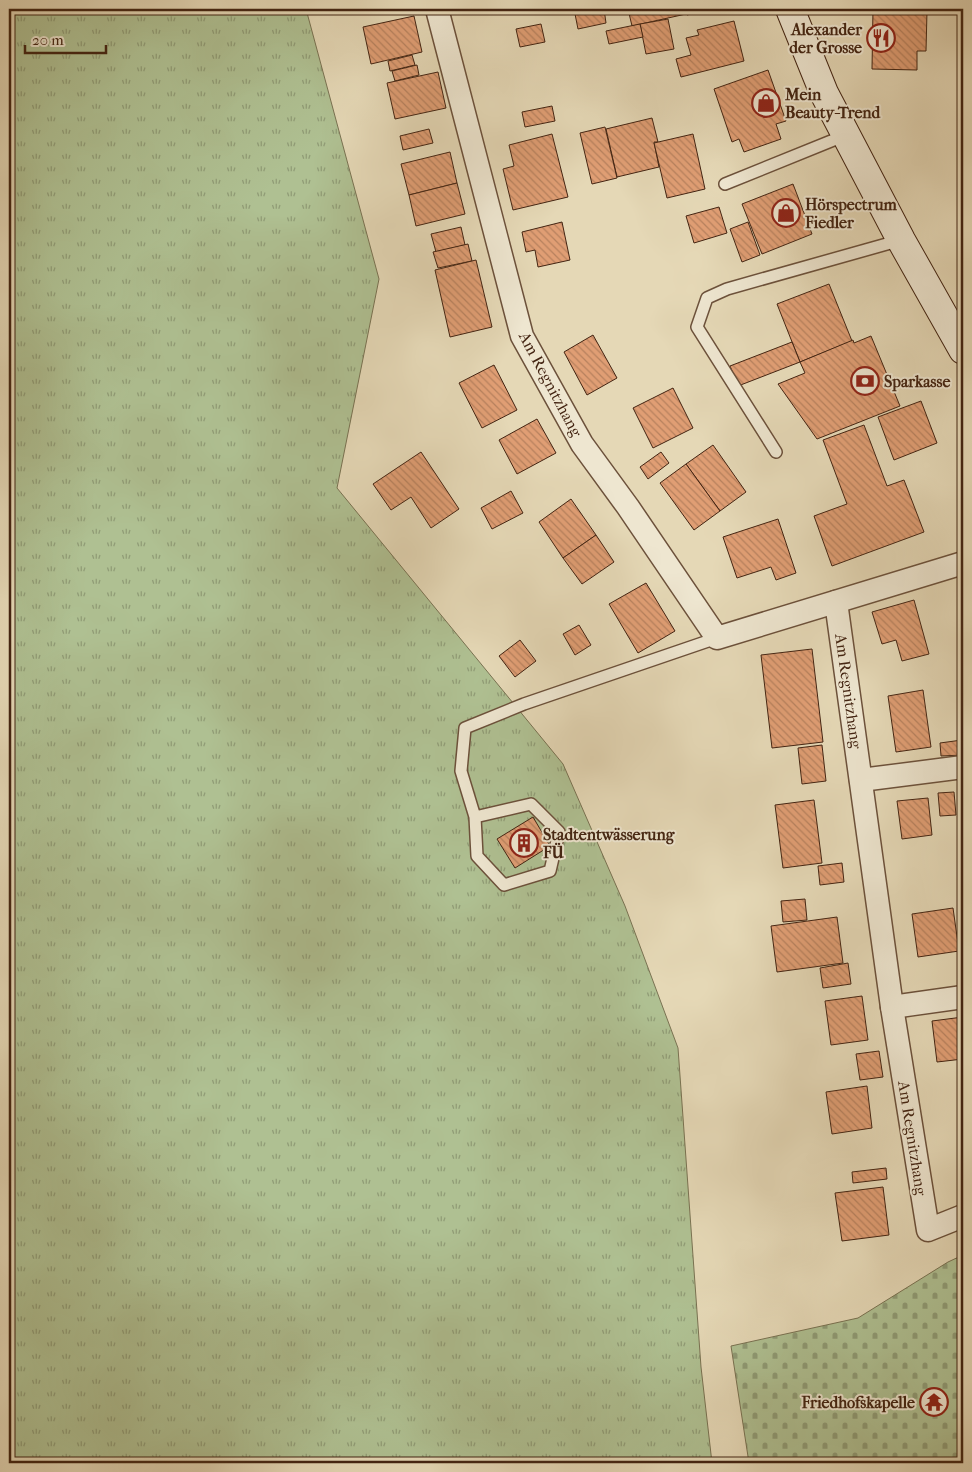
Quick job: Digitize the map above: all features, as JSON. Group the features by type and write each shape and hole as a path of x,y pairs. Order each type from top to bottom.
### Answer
{"main road":[{"path":"790,9 824,93 901,240 963,350"}],"street":[{"name":"Am Regnitzhang","path":"437,9 522,336 582,444 628,507 717,638"},
{"path":"717,638 963,563"},
{"name":"Am Regnitzhang","path":"836,602 892,1007 928,1230 963,1216"},
{"path":"861,780 963,767"},
{"path":"892,1007 963,997"}],"lane":[{"path":"726,184 846,135"},
{"path":"776,452 697,327 707,298 727,289 901,240"},
{"path":"475,817 531,804 559,832 550,871 504,885 477,856 475,817 461,771 465,728 524,704 717,638"}],"green space":[{"path":"9,9 306,9 379,279 337,488 563,764 625,906 678,1048 701,1367 712,1463 9,1463"},
{"path":"963,1255 963,1463 749,1463 731,1346 858,1318 948,1262"}],"building":[{"path":"574,9 604,9 606,23 578,29"},
{"path":"628,9 684,9 686,14 632,26"},
{"path":"685,9 709,9 687,15"},
{"path":"873,9 917,9 917,11 927,11 926,51 917,51 917,70 872,69"},
{"path":"414,16 422,52 371,64 363,27"},
{"path":"668,19 674,49 646,54 640,24"},
{"path":"734,21 744,61 681,77 676,59 691,55 686,38 699,35 697,30"},
{"path":"541,24 545,42 520,47 516,29"},
{"path":"640,24 643,37 609,44 606,31"},
{"path":"412,55 415,65 390,71 388,61"},
{"path":"417,65 419,75 395,81 392,71"},
{"path":"768,70 786,121 776,124 781,139 744,152 739,139 732,142 714,89"},
{"path":"438,72 446,108 395,119 387,83"},
{"path":"552,106 555,121 525,127 522,112"},
{"path":"652,118 658,142 654,142 659,167 617,177 606,129"},
{"path":"605,127 617,178 592,184 580,133"},
{"path":"429,129 433,143 403,150 400,136"},
{"path":"552,134 568,197 513,210 503,169 514,166 509,145"},
{"path":"693,134 705,189 667,198 654,143"},
{"path":"450,152 457,183 409,195 401,164"},
{"path":"457,183 465,214 416,226 409,195"},
{"path":"793,184 812,234 762,254 742,204"},
{"path":"719,207 727,233 694,243 686,216"},
{"path":"562,222 570,260 538,267 535,250 526,252 522,232"},
{"path":"748,222 760,255 742,262 730,229"},
{"path":"461,227 465,245 436,252 431,234"},
{"path":"468,244 472,261 438,268 433,252"},
{"path":"476,260 492,327 450,337 435,270"},
{"path":"829,284 852,341 800,362 777,304"},
{"path":"593,335 617,378 587,395 564,352"},
{"path":"871,336 900,406 817,439 778,384 805,373 800,362 853,340 854,343"},
{"path":"792,342 800,362 738,386 730,366"},
{"path":"494,365 517,410 482,428 459,383"},
{"path":"673,388 693,428 653,448 633,408"},
{"path":"921,401 937,443 894,460 878,417"},
{"path":"537,419 556,453 517,474 499,440"},
{"path":"864,425 887,486 904,480 924,532 832,566 814,516 847,504 823,440"},
{"path":"713,445 746,492 720,511 686,464"},
{"path":"421,452 459,509 431,528 411,497 391,510 373,484"},
{"path":"661,452 669,463 648,479 640,467"},
{"path":"686,464 720,511 694,530 660,483"},
{"path":"511,491 523,513 492,529 481,508"},
{"path":"571,499 596,535 563,558 539,522"},
{"path":"778,519 796,573 776,580 771,567 737,578 723,537"},
{"path":"596,535 614,562 582,584 563,558"},
{"path":"646,583 675,631 638,653 609,604"},
{"path":"914,600 929,654 902,661 896,640 882,644 872,612"},
{"path":"579,625 591,645 575,655 563,634"},
{"path":"520,640 536,661 515,677 499,656"},
{"path":"812,649 823,742 772,748 761,655"},
{"path":"923,690 931,747 896,752 888,696"},
{"path":"962,740 963,755 941,756 940,743"},
{"path":"822,745 826,781 802,784 798,748"},
{"path":"954,792 956,815 940,816 938,793"},
{"path":"928,798 932,835 902,839 897,801"},
{"path":"814,800 822,863 783,868 775,805"},
{"name":"Stadtentwässerung FÜ","path":"533,817 550,846 515,868 497,839"},
{"path":"842,863 844,882 820,885 818,866"},
{"path":"805,899 807,920 783,922 781,901"},
{"path":"953,908 959,951 918,957 912,914"},
{"path":"837,917 843,963 777,972 771,926"},
{"path":"848,963 851,984 823,988 820,968"},
{"path":"862,996 868,1040 831,1045 825,1001"},
{"path":"963,1017 963,1059 937,1062 932,1021"},
{"path":"879,1051 883,1077 860,1080 856,1054"},
{"path":"867,1086 872,1128 832,1134 826,1092"},
{"path":"886,1168 887,1179 853,1183 852,1172"},
{"path":"883,1187 889,1235 842,1241 835,1193"}],"place":[{"name":"Alexander der Grosse","path":"881,38"},
{"name":"Mein Beauty-Trend","path":"766,103"},
{"name":"Hörspectrum Fiedler","path":"786,213"},
{"name":"Sparkasse","path":"865,381"},
{"name":"Stadtentwässerung FÜ","path":"524,843"},
{"name":"Friedhofskapelle","path":"934,1402"}]}
